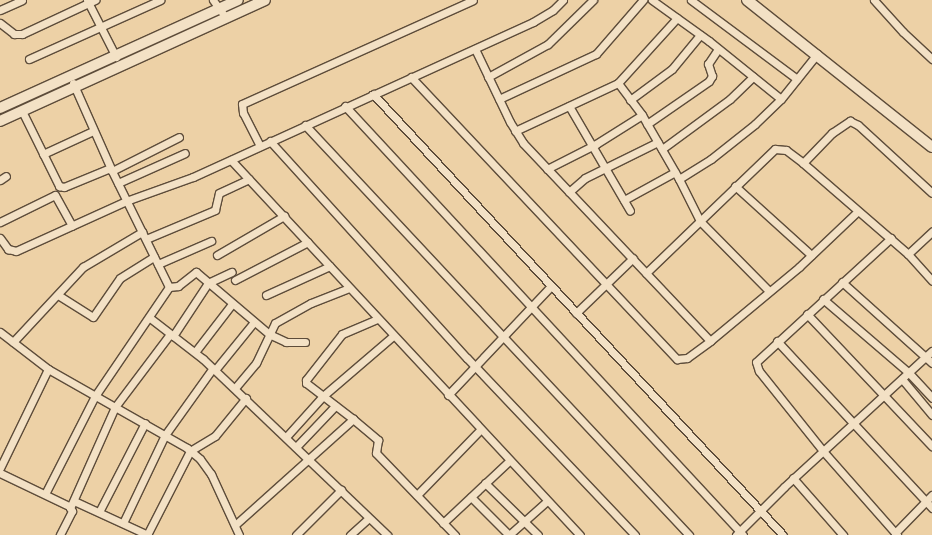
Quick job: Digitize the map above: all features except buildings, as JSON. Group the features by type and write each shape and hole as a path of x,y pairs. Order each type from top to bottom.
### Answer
{"main road":[{"path":"0,107 238,0"},
{"path":"0,121 265,0"},
{"path":"747,0 817,54 932,147"}],"street":[{"path":"0,10 22,0"},
{"path":"30,59 160,0"},
{"path":"213,0 226,18"},
{"path":"260,146 243,113 242,104 473,0"},
{"path":"0,238 8,250 16,251 126,201 193,177 345,106 475,49 538,19 563,0"},
{"path":"488,77 548,44 593,0"},
{"path":"498,99 596,54 643,0"},
{"path":"652,0 700,35 781,99"},
{"path":"691,0 797,80"},
{"path":"874,0 932,59"},
{"path":"0,23 14,34 22,34 90,1 100,27 116,56"},
{"path":"515,131 618,83 652,48 677,18"},
{"path":"630,100 672,69 700,35"},
{"path":"475,49 498,99 515,131 547,169 633,258 710,341"},
{"path":"648,124 709,81 712,76 708,64 718,49"},
{"path":"679,179 712,159 755,124 781,99 817,54"},
{"path":"70,76 126,201 169,287"},
{"path":"662,149 730,99 753,76"},
{"path":"411,77 606,286 677,359 687,358 710,341 811,255 858,211"},
{"path":"618,83 648,124 679,179 700,221 769,291"},
{"path":"373,94 783,535"},
{"path":"345,106 739,534 794,478 932,351"},
{"path":"569,106 630,210"},
{"path":"22,111 61,187 111,169 179,137"},
{"path":"547,169 642,115"},
{"path":"803,163 832,133 850,121 858,125 932,192"},
{"path":"305,125 502,338 689,535"},
{"path":"43,154 94,131"},
{"path":"270,141 474,366 635,535"},
{"path":"569,192 585,178 658,142"},
{"path":"646,273 775,149 786,150 803,163 891,238 908,254 932,281"},
{"path":"118,183 185,153"},
{"path":"231,160 480,430 580,535"},
{"path":"624,200 675,172"},
{"path":"146,240 215,210 219,194 249,179"},
{"path":"735,186 811,255"},
{"path":"0,222 55,195 72,226"},
{"path":"217,254 284,216"},
{"path":"13,342 83,267 142,232"},
{"path":"908,254 932,232"},
{"path":"891,238 758,358 757,368 823,451 896,534 932,496"},
{"path":"58,295 93,317 120,278 156,260 211,241"},
{"path":"235,280 308,242"},
{"path":"576,312 606,286 633,258"},
{"path":"266,295 330,266"},
{"path":"169,287 178,286 196,272 269,334 286,342 305,342"},
{"path":"60,535 72,511 70,508 115,407 171,335 208,283 232,272"},
{"path":"842,282 932,363"},
{"path":"448,395 551,286"},
{"path":"45,494 95,396 150,318 169,287"},
{"path":"235,388 256,363 275,323 289,314 349,288"},
{"path":"823,299 909,373 932,398"},
{"path":"195,352 232,304"},
{"path":"807,314 885,394 932,446"},
{"path":"150,318 195,352 246,398 386,535"},
{"path":"378,319 342,334 309,373 306,384 353,419 378,440 376,453 455,535"},
{"path":"123,523 165,435 214,369 254,322"},
{"path":"0,332 48,369 190,450 200,459 211,474 239,535"},
{"path":"286,437 323,396 393,336"},
{"path":"777,341 932,508"},
{"path":"0,468 48,369"},
{"path":"902,379 932,415"},
{"path":"74,501 148,535 190,450 216,436 246,398"},
{"path":"296,447 335,406"},
{"path":"235,525 353,419"},
{"path":"99,512 144,424"},
{"path":"417,495 480,430"},
{"path":"443,523 509,461"},
{"path":"0,473 45,494 70,508"},
{"path":"794,478 843,535"},
{"path":"485,483 538,535"},
{"path":"296,535 341,490"},
{"path":"471,497 509,535 547,501"},
{"path":"350,535 369,518"}]}
